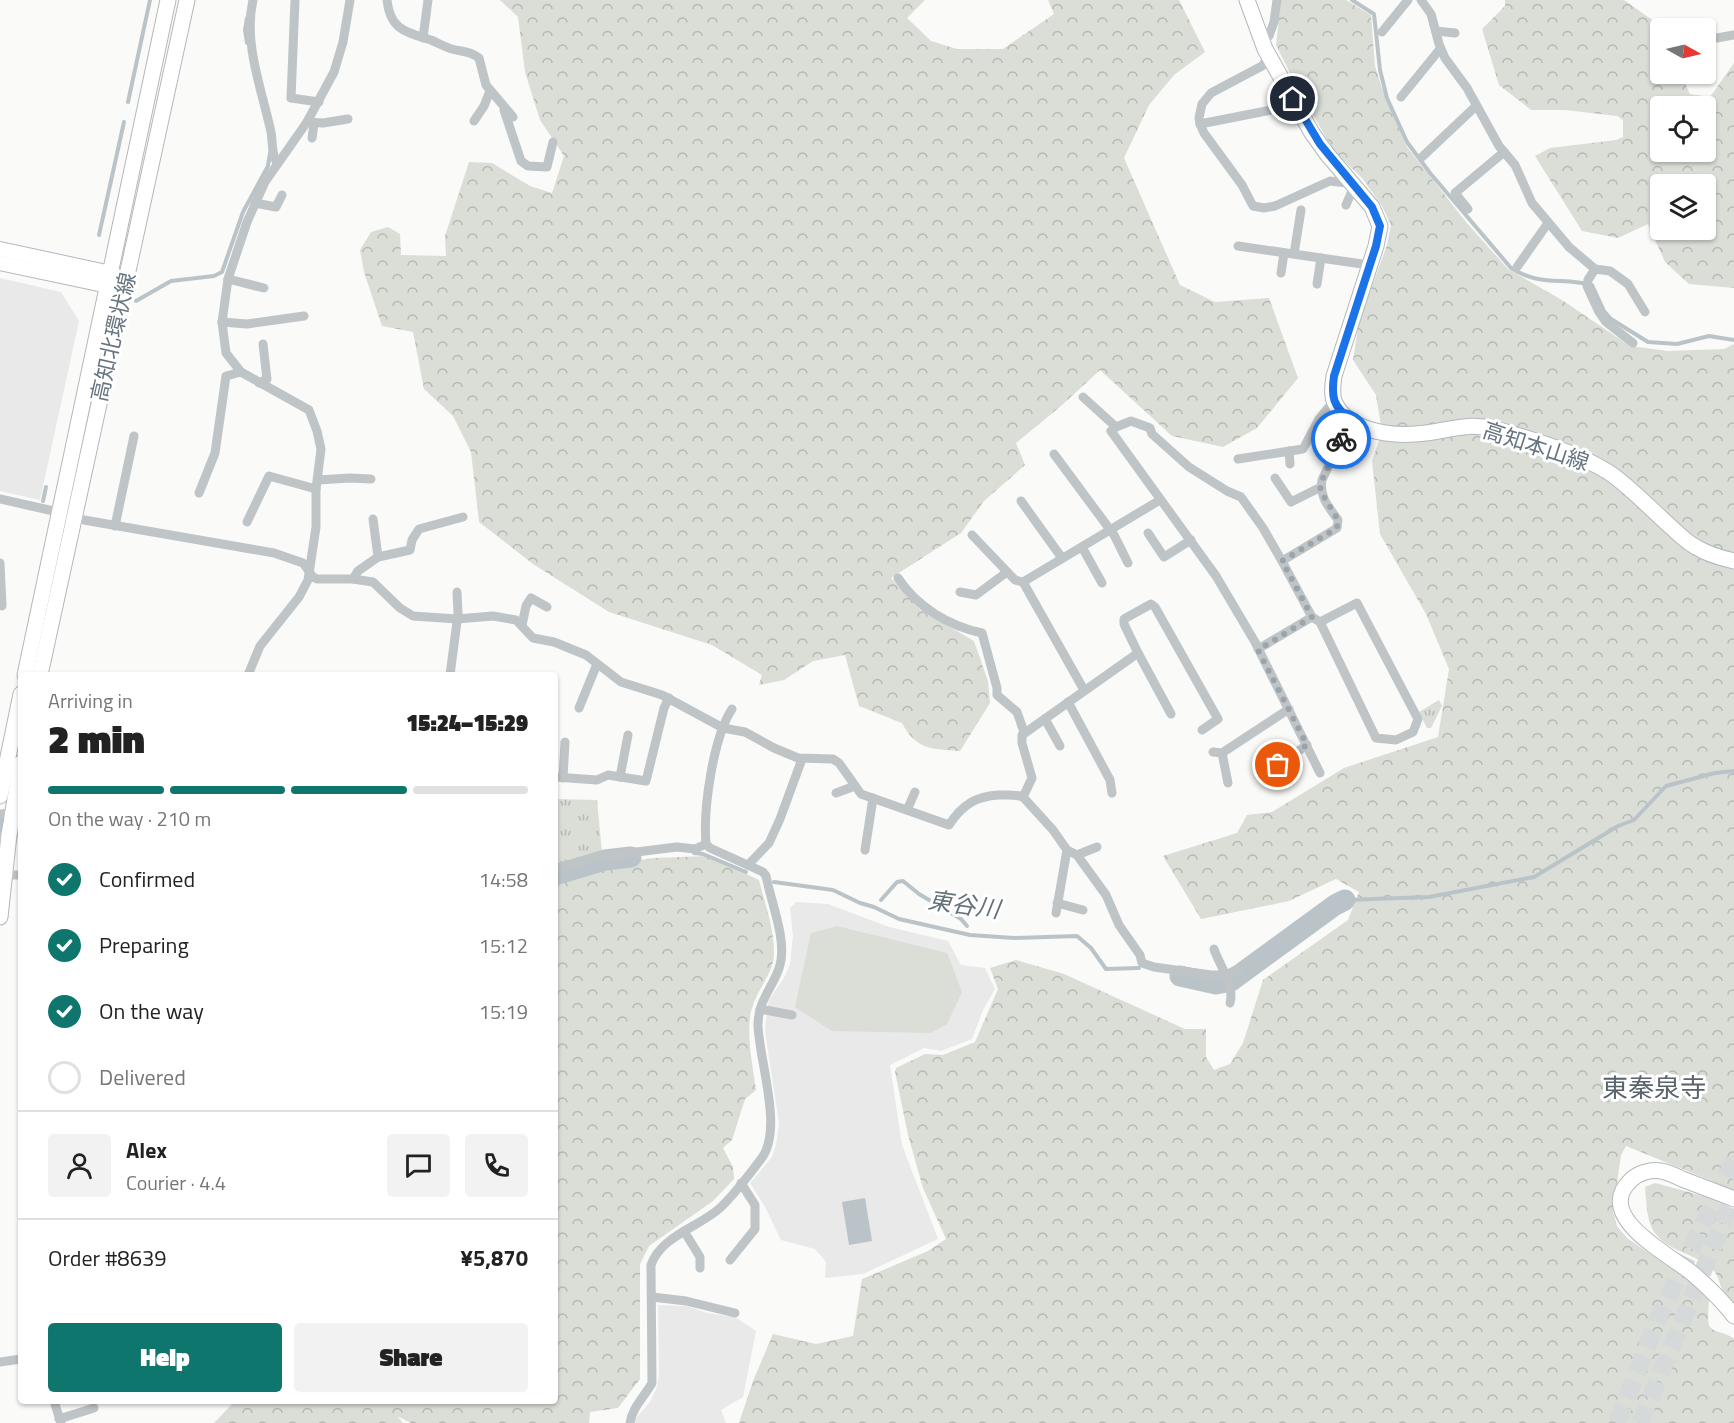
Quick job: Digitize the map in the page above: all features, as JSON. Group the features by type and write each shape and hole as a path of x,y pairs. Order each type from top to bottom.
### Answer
{"main road":[{"name":"高知北環状線","path":"26,672 168,0"},
{"name":"高知北環状線","path":"41,672 187,0"},
{"path":"1247,0 1270,56 1320,144 1355,184 1379,219 1379,235 1337,363 1332,390 1334,401"},
{"name":"高知本山線","path":"1334,401 1350,420 1377,432 1426,433 1460,426 1487,427 1571,454 1612,474 1690,544 1708,553 1734,561"},
{"path":"0,796 18,709"},
{"path":"0,917 11,813 18,778"},
{"path":"1734,1199 1659,1170 1639,1174 1633,1178 1623,1191 1621,1201 1622,1212 1629,1225 1657,1249 1691,1273 1722,1301 1734,1316"}],"street":[{"path":"253,0 249,27 250,38 271,132 274,159 277,163"},
{"path":"295,0 291,98 319,102"},
{"path":"249,672 263,641 299,597 308,580 316,527 320,441 309,411 241,372 226,353 222,322 228,279 255,203 277,163 310,123 340,56 350,0"},
{"path":"387,0 389,14 394,22 411,35 479,58 484,80 490,91 513,117"},
{"path":"423,38 428,0"},
{"path":"1262,39 1269,36 1274,22 1276,0"},
{"path":"1382,32 1408,0"},
{"path":"1421,0 1431,14 1440,49 1451,69 1467,88 1504,152 1515,165 1532,203 1569,247 1595,269 1610,271 1628,284 1645,312"},
{"path":"1436,31 1455,33"},
{"path":"1716,38 1734,34"},
{"path":"1401,97 1440,49"},
{"path":"1270,56 1262,66 1211,93 1202,104 1199,118 1204,133 1242,185 1253,206 1264,208 1275,206 1330,181 1355,184 1346,205"},
{"path":"474,121 490,91"},
{"path":"501,102 521,161 528,166 547,167 553,142"},
{"path":"1200,124 1297,105"},
{"path":"1422,157 1476,106"},
{"path":"310,123 348,119"},
{"path":"310,123 312,138"},
{"path":"1468,209 1455,193 1504,152"},
{"path":"255,203 276,207 282,195"},
{"path":"1281,273 1289,254 1301,210"},
{"path":"1517,267 1548,223"},
{"path":"1238,246 1369,265"},
{"path":"0,249 126,284"},
{"path":"1317,284 1321,258"},
{"path":"0,263 109,279"},
{"path":"1595,269 1587,283 1606,322 1633,343"},
{"path":"228,279 264,288"},
{"path":"222,322 247,324 304,316"},
{"path":"259,383 267,380 263,344"},
{"path":"200,493 215,453 226,376 241,372"},
{"path":"1083,397 1116,427"},
{"path":"1238,459 1302,449 1319,419 1334,401"},
{"path":"1282,561 1337,528 1338,520 1323,498 1321,487 1322,480 1350,420"},
{"path":"1258,650 1316,619 1357,603 1418,719 1413,732 1396,740 1376,738 1316,619 1263,528 1241,497 1227,491 1179,460 1152,434 1150,428 1131,421 1116,427 1111,431 1112,434 1216,576 1258,650 1320,773"},
{"path":"115,526 134,436"},
{"path":"1289,451 1290,464"},
{"path":"1054,454 1109,530 1128,563"},
{"path":"247,522 269,476 317,485 350,478 371,479"},
{"path":"1275,478 1291,502 1321,487"},
{"path":"0,510 1,499 115,526 263,550 303,563 317,579 353,579 373,582 400,608 413,616 457,619 504,617 516,620 533,638 554,642 586,655 621,682 669,698 723,728 745,732 774,748 802,759 833,759 839,763 861,794 949,825 961,809 979,797 1010,795 1023,797 1053,830 1067,850 1077,855 1106,896 1119,925 1140,955 1142,963 1211,975 1226,975 1238,969"},
{"path":"972,535 1015,580 1023,582 1160,500"},
{"path":"1021,501 1062,558"},
{"path":"353,579 358,571 378,557 410,550 414,535 422,527 463,517"},
{"path":"373,519 378,557"},
{"path":"1148,533 1164,557 1191,540"},
{"path":"1082,547 1102,583"},
{"path":"0,563 2,606 0,605"},
{"path":"353,563 353,579"},
{"path":"960,592 976,595 1007,572"},
{"path":"898,578 910,595 956,627 982,633 997,695 1017,712 1024,732 1022,743 1032,778 1023,797"},
{"path":"1023,582 1084,690"},
{"path":"450,672 457,619 457,592"},
{"path":"522,625 526,606 531,598 547,607"},
{"path":"1171,714 1124,624 1124,620 1151,604 1155,607 1218,719 1202,730"},
{"path":"1024,732 1138,653"},
{"path":"579,708 597,664"},
{"path":"565,742 559,777 597,780 608,775 646,780 664,708 669,698"},
{"path":"1068,702 1110,780 1112,793"},
{"path":"706,844 709,782 724,722 732,708"},
{"path":"1228,783 1217,752 1289,709"},
{"path":"1045,719 1060,746"},
{"path":"620,777 628,735"},
{"path":"1278,765 1307,745"},
{"path":"748,865 769,843 802,759"},
{"path":"836,793 855,786"},
{"path":"908,810 915,792"},
{"path":"865,850 873,798"},
{"path":"630,1423 632,1412 652,1383 651,1265 654,1258 684,1232 721,1208 767,1150 771,1136 771,1119 759,1034 760,1009 764,996 780,968 782,948 766,876 763,872 716,851 706,844"},
{"path":"558,868 596,857 677,847 695,849 706,844"},
{"path":"1077,855 1097,847"},
{"path":"1067,850 1056,908 1083,910"},
{"path":"1214,949 1220,968 1226,975 1231,992 1230,1003"},
{"path":"760,1009 792,1015"},
{"path":"730,1260 755,1229 755,1205 741,1183"},
{"path":"684,1232 700,1257 700,1268"},
{"path":"652,1298 686,1301 735,1313"},
{"path":"0,1362 18,1359"},
{"path":"55,1404 60,1421 94,1408"}],"shaded area":[{"path":"0,278 61,292 79,321 40,500 0,491"},
{"path":"796,902 828,904 889,927 948,941 961,965 985,968 995,989 983,1010 972,1039 941,1051 924,1048 890,1065 902,1145 938,1239 863,1274 825,1278 826,1262 815,1249 781,1240 750,1183 772,1157 776,1145 779,1123 765,1031 766,1018 769,1000 790,964 793,936 790,908"},
{"path":"865,1198 872,1241 849,1245 842,1202"},
{"path":"658,1305 687,1306 707,1313 735,1317 756,1331 743,1397 721,1410 726,1423 635,1423 636,1418 650,1402 657,1387 659,1375"}],"green space":[{"path":"500,0 925,0 907,18 931,41 957,49 1003,49 1054,14 1048,0 1179,0 1205,52 1174,75 1149,105 1124,158 1180,285 1215,302 1269,298 1298,378 1257,428 1223,447 1172,436 1100,370 1016,443 1025,465 984,501 961,533 891,578 921,610 974,641 988,681 990,703 960,751 941,750 919,743 907,732 902,723 859,706 845,655 813,661 784,680 759,685 762,675 712,645 609,612 533,564 479,522 471,452 453,416 424,389 413,332 382,326 364,272 360,250 371,232 388,227 400,234 401,255 446,256 445,236 469,162 492,163 530,186 552,193 564,156 540,120 525,72 518,17"},
{"path":"1281,0 1346,0 1371,15 1375,66 1407,147 1466,222 1508,269 1562,300 1630,346 1668,351 1724,349 1734,344 1734,1190 1626,1146 1621,1155 1613,1211 1617,1226 1627,1238 1691,1282 1709,1300 1708,1320 1711,1328 1734,1339 1734,1423 739,1423 753,1381 773,1334 816,1344 853,1336 862,1279 928,1251 946,1239 923,1188 908,1135 895,1072 896,1068 925,1054 943,1055 975,1042 998,989 990,968 1016,960 1064,974 1185,1029 1206,1029 1206,1057 1214,1070 1230,1064 1243,1043 1263,980 1348,920 1359,892 1336,879 1289,901 1201,919 1163,856 1237,833 1247,815 1272,812 1344,768 1438,737 1449,669 1426,614 1380,534 1372,461 1382,432 1376,395 1353,360 1359,322 1387,245 1391,225 1382,206 1362,178 1334,151 1298,89 1276,45"},
{"path":"1505,0 1624,0 1650,18 1650,84 1686,84 1690,94 1703,96 1650,96 1650,162 1716,162 1716,96 1711,96 1734,63 1734,288 1689,284 1665,262 1655,240 1716,240 1716,174 1650,174 1650,228 1648,224 1618,238 1582,231 1535,156 1550,148 1616,140 1623,137 1623,120 1617,116 1565,110 1531,110 1499,85 1482,29 1505,6"},
{"path":"1439,700 1442,706 1431,728 1427,728 1419,712"},
{"path":"558,799 597,800 602,853 558,866"},
{"path":"708,856 759,880 771,925 774,959 754,1001 750,1017 750,1049 756,1090 745,1099 732,1140 723,1148 733,1167 734,1179 713,1201 649,1246 640,1264 640,1379 618,1408 590,1412 589,1423 411,1423 397,1416 403,1423 214,1423 232,1404 558,1404 558,878 588,867 654,858"},
{"path":"837,926 947,953 962,992 947,1024 930,1033 832,1031 795,1007 811,933"},
{"path":"1655,1183 1707,1197 1734,1211 1734,1304 1723,1291 1712,1269 1672,1247 1656,1235 1649,1219 1645,1187"}],"waterway":[{"path":"128,102 150,0"},
{"path":"1352,0 1374,14 1380,70 1387,98 1407,142 1430,173 1511,268 1532,278 1592,285 1604,311 1611,319 1648,342 1677,344 1709,336 1734,340"},
{"path":"247,18 245,30 247,43"},
{"path":"99,235 124,122"},
{"path":"136,301 171,281 214,276 222,272 243,212 268,166 270,153"},
{"path":"43,501 46,487"},
{"path":"1345,900 1429,897 1534,877 1618,826 1634,820 1666,786 1715,773 1734,771"},
{"name":"東谷川","path":"0,824 18,822"},
{"name":"東谷川","path":"694,853 703,854 746,872"},
{"name":"東谷川","path":"558,874 605,860 631,857"},
{"path":"881,900 897,882 903,881 919,894 961,919 967,926"},
{"name":"東谷川","path":"774,882 833,890 899,919 970,935 1014,938 1077,936 1091,948 1106,969 1139,968"},
{"name":"東谷川","path":"1180,976 1216,984 1231,981 1345,900"}],"tunnel":[{"path":"1617,1423 1660,1314 1734,1160"},
{"path":"1640,1423 1734,1196"}],"way so far":[{"path":"1278,765 1307,745 1258,650 1312,617 1282,561 1337,528 1338,520 1320,490 1322,480 1341,439"}],"district":[{"name":"東秦泉寺","path":"1654,1087"}],"route":[{"path":"1293,99 1327,154 1368,200 1379,219 1380,226 1376,246 1334,376 1332,390 1334,401 1350,420 1341,439"}]}
